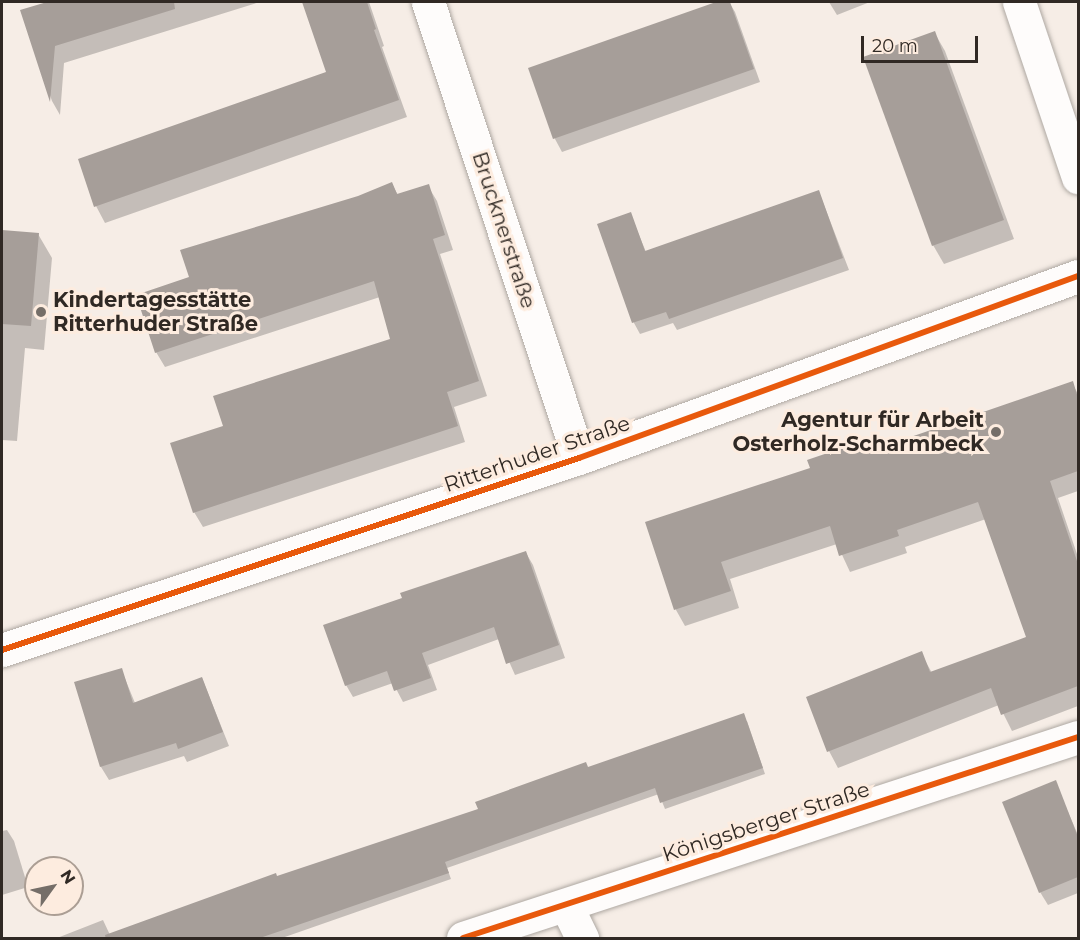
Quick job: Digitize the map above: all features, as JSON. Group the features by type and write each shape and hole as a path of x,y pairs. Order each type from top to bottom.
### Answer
{"street":[{"name":"Brucknerstraße","path":"428,2 579,458"},
{"path":"1019,2 1078,177"},
{"name":"Ritterhuder Straße","path":"2,650 579,458 1078,276"},
{"name":"Königsberger Straße","path":"463,939 1077,742"},
{"path":"567,905 582,939"}],"building":[{"path":"47,2 174,2 175,9 55,46 50,102 20,10"},
{"path":"302,2 367,2 376,29 374,30 399,100 94,207 78,159 326,72"},
{"path":"716,2 730,2 754,69 553,139 528,68"},
{"path":"935,31 1004,220 932,246 863,57"},
{"path":"392,182 397,194 429,184 445,235 433,239 479,381 447,392 458,426 193,513 170,443 223,426 213,396 390,339 374,281 155,353 136,295 189,277 180,250 358,196"},
{"path":"819,190 843,258 669,319 666,312 632,323 597,224 631,212 645,251"},
{"path":"2,230 39,233 31,326 2,324"},
{"path":"1073,381 1078,398 1078,471 1050,481 1078,564 1078,686 1001,715 991,688 827,752 806,697 922,651 930,672 1026,637 978,502 897,530 899,536 839,556 830,526 721,562 731,591 674,610 645,522 810,468 807,460 866,440 870,451"},
{"path":"526,551 559,645 506,664 494,627 422,653 431,678 394,691 387,671 345,686 323,625 402,598 400,593"},
{"path":"122,668 133,703 202,677 223,732 178,749 176,743 100,767 74,682"},
{"path":"744,713 763,768 660,803 655,788 445,862 449,873 257,939 106,939 105,935 276,873 277,876 478,809 475,802 586,762 588,767"},
{"path":"1056,780 1078,837 1078,877 1039,893 1002,802"}],"cycle path":[{"path":"2,650 579,458 1078,276"},
{"path":"463,938 1078,737"}],"place":[{"name":"Kindertagesstätte Ritterhuder Straße","path":"41,312"},
{"name":"Agentur für Arbeit Osterholz-Scharmbeck","path":"996,432"}]}
